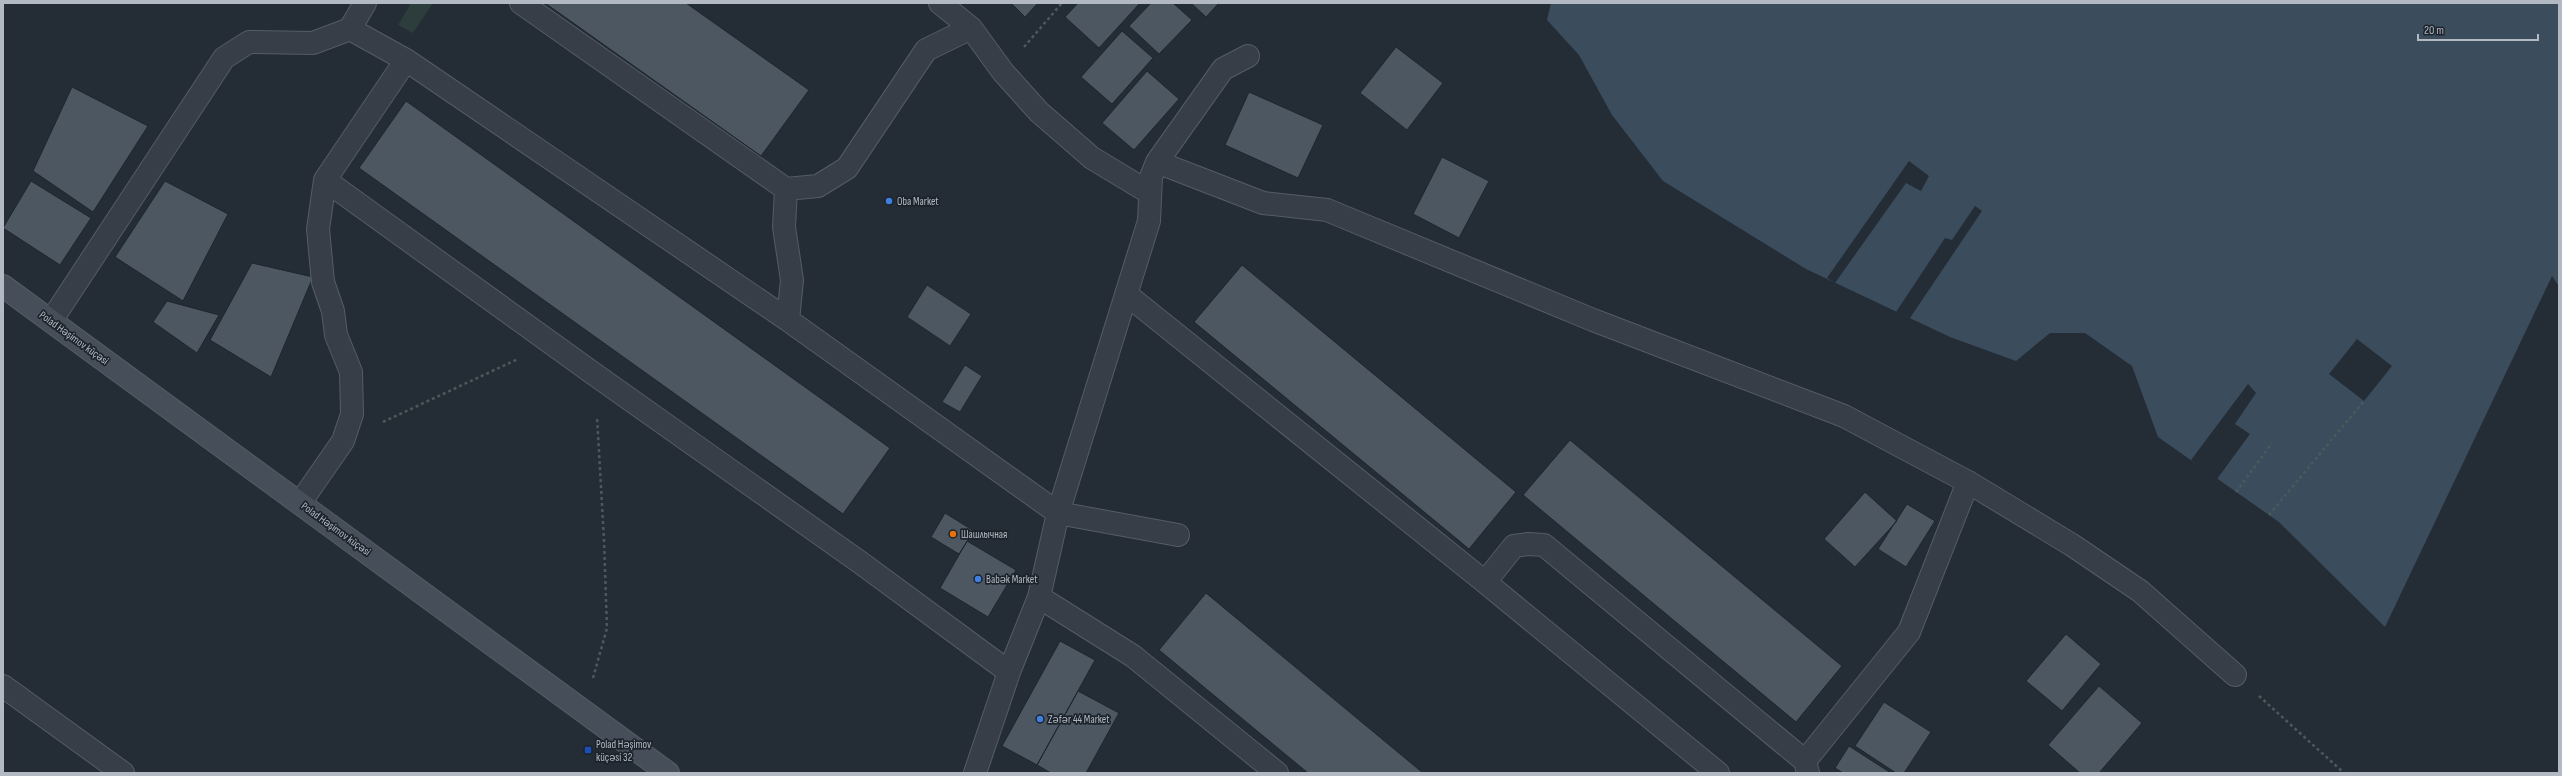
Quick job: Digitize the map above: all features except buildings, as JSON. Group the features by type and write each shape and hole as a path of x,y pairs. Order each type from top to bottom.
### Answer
{"street":[{"path":"51,321 224,58 249,42 313,43 350,29 365,3"},
{"path":"520,3 786,189 818,186 847,168 926,50 971,28"},
{"path":"940,3 971,28 1003,72 1039,112 1092,158 1150,193"},
{"path":"350,29 406,60 788,320 1058,513 1178,535"},
{"path":"983,770 1009,672 1039,597 1058,513 1149,221 1151,178 1157,162 1222,69 1248,56"},
{"path":"300,503 343,441 352,414 351,372 336,335 333,312 323,282 318,229 325,180 406,60"},
{"path":"1157,162 1263,203 1327,210 1593,320 1844,416 1968,482 2072,545 2140,591 2236,675"},
{"path":"325,180 552,344 861,563 1009,672"},
{"path":"786,189 784,227 792,280 788,320"},
{"name":"Polad Həşimov küçəsi","path":"3,286 668,773"},
{"path":"1126,294 1485,582 1718,773"},
{"path":"1485,582 1514,546 1528,544 1544,546 1806,767 1909,632 1968,482"},
{"path":"1039,597 1133,656 1277,773"},
{"path":"3,686 123,773"}],"path":[{"path":"1003,72 1062,3"},
{"path":"343,441 552,344"},
{"path":"584,710 607,628 604,540 594,374"},
{"path":"2269,515 2364,401"},
{"path":"2236,492 2272,443"},
{"path":"2236,675 2344,773"}],"shaded area":[{"path":"408,3 433,3 413,33 398,25 410,5"}],"water":[{"path":"1551,3 2559,3 2559,286 2552,276 2385,627 2279,522 2158,437 2132,366 2085,333 2050,333 2016,361 1950,337 1806,269 1663,181 1612,115 1579,55 1547,20"}],"pier":[{"path":"1909,161 1929,176 1921,191 1906,183 1835,283 1827,278"},
{"path":"1975,206 1982,211 1910,318 1896,312 1945,238 1952,240"},
{"path":"2357,339 2392,366 2364,401 2329,374"},
{"path":"2248,384 2256,393 2235,424 2250,434 2217,479 2191,460"}],"place":[{"name":"Oba Market","path":"889,201"},
{"name":"Шашлычная","path":"953,534"},
{"name":"Babək Market","path":"978,579"},
{"name":"Zəfər 44 Market","path":"1040,719"},
{"name":"Polad Həşimov küçəsi 32","path":"588,750"}]}
